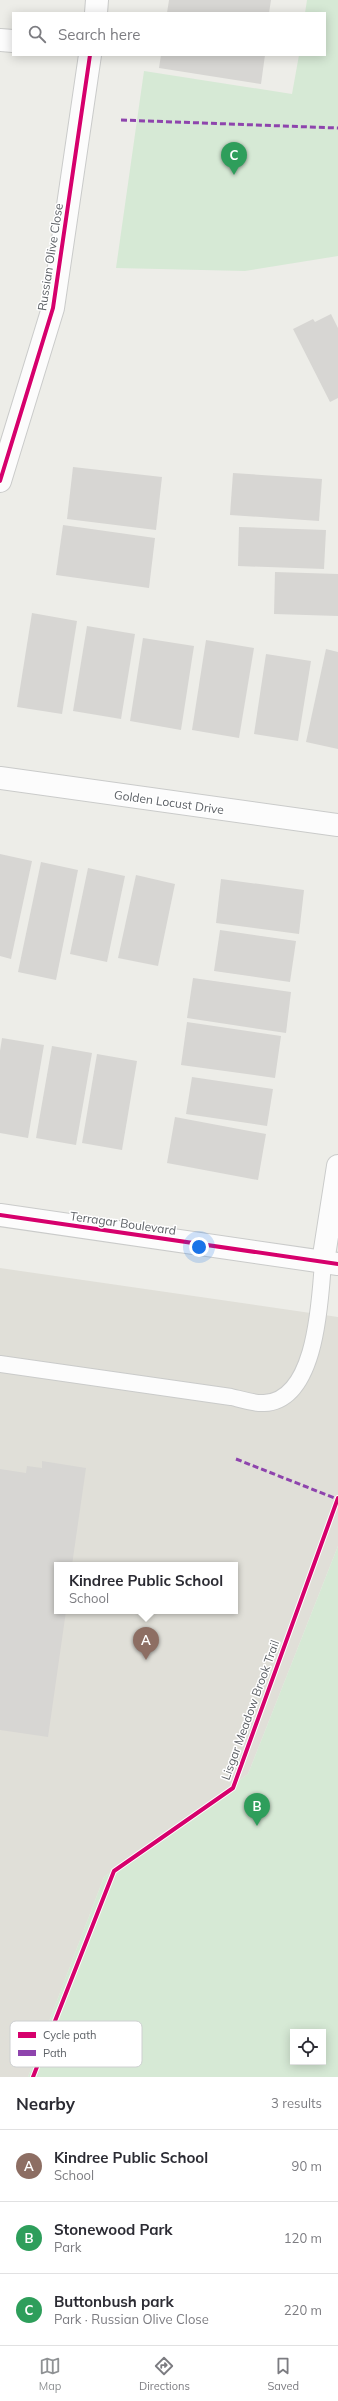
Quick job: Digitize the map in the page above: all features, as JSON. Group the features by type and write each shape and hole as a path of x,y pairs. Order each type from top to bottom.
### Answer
{"street":[{"path":"96,12 97,0"},
{"path":"0,40 12,41"},
{"name":"Russian Olive Close","path":"0,480 53,308 90,56"},
{"name":"Golden Locust Drive","path":"0,778 338,826"},
{"path":"331,1263 338,1166"},
{"name":"Terragar Boulevard","path":"0,1215 331,1263"}],"lane":[{"path":"0,1364 264,1403 281,1398 292,1387 305,1368 312,1350 331,1263"}],"shaded area":[{"path":"0,1268 338,1317 338,1546 248,1774 104,1877 49,2021 10,2021 10,2067 32,2067 28,2077 0,2077"}],"green space":[{"path":"307,0 338,0 338,256 245,271 116,268 144,71 292,94 299,56 326,56 326,12 305,12"},
{"path":"338,1546 338,2077 28,2077 32,2067 142,2067 142,2021 49,2021 104,1877 248,1774"}],"building":[{"path":"169,0 271,0 269,12 167,12"},
{"path":"161,56 265,56 261,84 159,68"},
{"path":"331,314 338,328 338,398 330,402 293,329 313,319 315,322"},
{"path":"73,467 162,477 156,530 67,519"},
{"path":"233,473 322,479 319,521 230,515"},
{"path":"63,525 155,538 149,588 56,575"},
{"path":"239,527 326,530 324,569 238,566"},
{"path":"275,572 338,574 338,616 274,614"},
{"path":"32,613 77,621 62,714 17,707"},
{"path":"87,626 135,634 121,719 73,711"},
{"path":"143,638 194,646 181,730 130,721"},
{"path":"206,640 254,648 239,738 192,730"},
{"path":"326,649 338,652 338,749 306,742"},
{"path":"266,654 311,661 298,741 254,734"},
{"path":"0,854 32,861 11,959 0,956"},
{"path":"41,862 78,870 56,980 18,972"},
{"path":"88,868 125,876 107,962 70,954"},
{"path":"136,875 175,884 158,966 118,958"},
{"path":"221,879 304,890 299,934 216,923"},
{"path":"220,930 296,941 290,982 214,971"},
{"path":"193,978 291,992 286,1033 187,1018"},
{"path":"187,1022 281,1036 275,1078 181,1065"},
{"path":"2,1038 44,1045 28,1138 0,1133 0,1051"},
{"path":"52,1046 92,1053 76,1145 36,1138"},
{"path":"97,1054 137,1061 122,1150 82,1143"},
{"path":"192,1077 273,1089 267,1126 186,1114"},
{"path":"175,1117 266,1134 258,1180 167,1163"},
{"path":"42,1461 86,1468 72,1562 54,1562 54,1614 66,1614 48,1737 0,1730 0,1469 26,1473 27,1466 42,1468"}],"marked path":[{"path":"121,120 338,128"},
{"path":"236,1459 337,1499"}],"cycle path":[{"path":"0,481 53,308 90,56"},
{"path":"0,1215 338,1264"},
{"name":"Lisgar Meadow Brook Trail","path":"55,2021 114,1871 233,1788 338,1498"},
{"name":"Lisgar Meadow Brook Trail","path":"33,2077 37,2067"}],"place":[{"name":"Buttonbush park","path":"234,175"},
{"name":"Kindree Public School","path":"146,1660"},
{"name":"Stonewood Park","path":"257,1826"}]}
